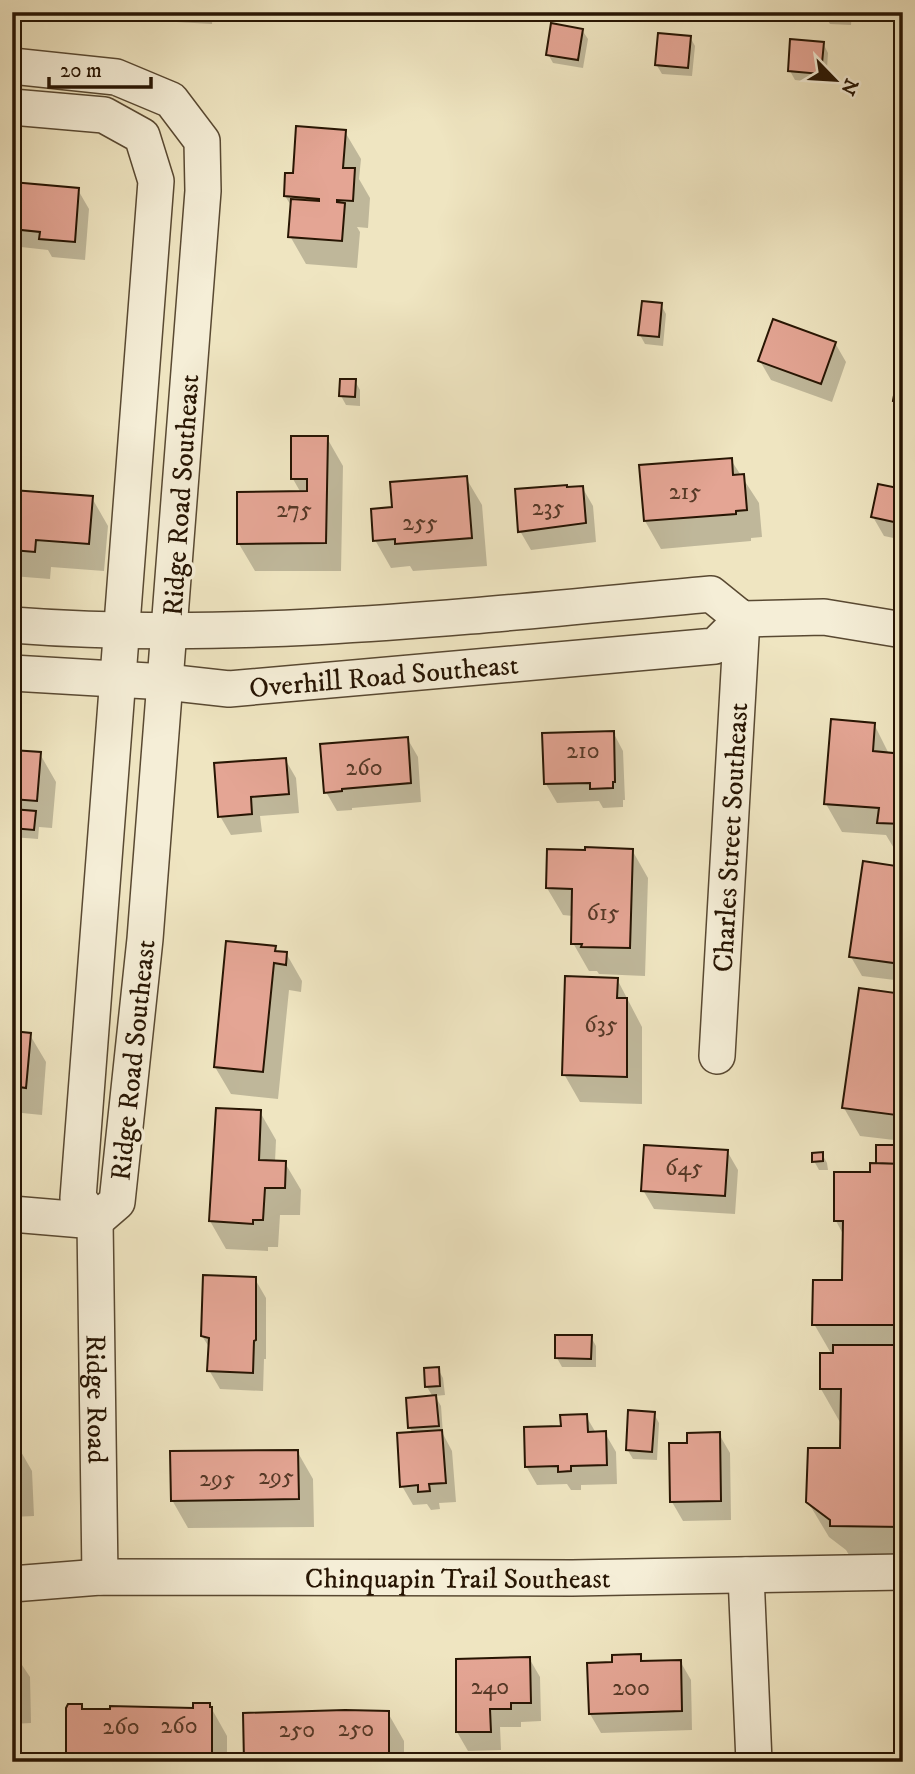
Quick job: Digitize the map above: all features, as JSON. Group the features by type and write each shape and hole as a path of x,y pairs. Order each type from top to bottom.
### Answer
{"street":[{"name":"Ridge Road Southeast","path":"12,66 116,77 171,100 202,141 203,191 145,939 117,1202 95,1221 78,1198 156,181 142,136 104,115 12,107"},
{"name":"Overhill Road Southeast","path":"12,625 68,629 169,630 373,624 711,594 742,619 715,646 229,689 166,682 12,673"},
{"path":"742,619 824,618 903,631"},
{"name":"Charles Street Southeast","path":"717,1056 742,619"},
{"path":"12,1214 95,1221"},
{"name":"Ridge Road","path":"95,1221 100,1577"},
{"name":"Chinquapin Trail Southeast","path":"12,1584 100,1577 903,1572"},
{"path":"746,1575 754,1762"}],"building":[{"path":"551,23 583,29 578,60 546,55"},
{"path":"658,33 691,36 688,68 655,65"},
{"path":"790,39 824,42 821,74 788,71"},
{"path":"296,126 346,130 343,168 355,168 353,201 337,200 345,203 342,241 288,237 291,199 319,201 284,196 285,173 293,173"},
{"path":"12,182 79,188 75,242 39,239 40,232 12,229"},
{"path":"642,301 662,303 659,337 638,335"},
{"path":"773,319 836,342 821,384 758,361"},
{"path":"900,361 903,361 903,403 893,401"},
{"path":"340,379 356,379 355,397 339,396"},
{"path":"291,436 328,436 326,543 237,544 237,492 307,491 307,479 291,479"},
{"path":"732,458 733,475 744,474 747,510 736,511 736,514 644,521 639,465"},
{"path":"467,476 472,538 395,544 395,539 373,541 371,509 392,507 390,482"},
{"path":"878,484 903,489 903,524 871,517"},
{"path":"583,486 586,523 518,532 515,489"},
{"path":"12,490 93,496 89,544 36,540 35,552 12,550"},
{"path":"831,719 875,723 873,751 903,754 903,824 877,823 879,808 824,804"},
{"path":"614,731 613,788 590,789 590,783 544,784 542,733"},
{"path":"408,737 411,783 324,793 320,744"},
{"path":"12,750 41,752 37,801 12,799"},
{"path":"286,758 289,794 251,797 252,814 218,817 214,763"},
{"path":"12,809 36,811 34,830 12,828"},
{"path":"585,847 633,849 630,948 581,947 582,944 571,944 572,889 546,888 547,849 585,850"},
{"path":"863,861 903,867 901,964 849,957"},
{"path":"226,941 276,946 275,951 287,952 286,965 274,963 263,1072 214,1067"},
{"path":"565,976 618,978 617,998 627,998 627,1077 562,1075"},
{"path":"859,988 903,994 903,1064 896,1115 842,1108"},
{"path":"12,1031 31,1033 26,1088 12,1086"},
{"path":"216,1108 261,1110 259,1160 286,1161 285,1188 265,1188 263,1220 253,1220 253,1224 209,1221"},
{"path":"644,1145 728,1150 725,1196 641,1191"},
{"path":"876,1145 903,1145 903,1164 876,1163"},
{"path":"823,1152 823,1161 812,1162 812,1153"},
{"path":"870,1163 903,1164 903,1325 812,1325 813,1280 842,1280 843,1221 834,1221 834,1172 870,1172"},
{"path":"203,1275 256,1277 253,1373 207,1371 209,1338 201,1336"},
{"path":"555,1335 592,1335 591,1359 555,1358"},
{"path":"833,1345 903,1345 903,1527 830,1526 830,1520 806,1502 808,1448 840,1448 841,1389 820,1389 820,1353 833,1353"},
{"path":"439,1367 440,1386 425,1387 424,1368"},
{"path":"436,1395 439,1426 408,1428 406,1398"},
{"path":"628,1410 655,1412 652,1452 626,1450"},
{"path":"587,1414 588,1432 606,1431 607,1465 571,1466 571,1471 558,1472 558,1466 525,1467 524,1427 561,1426 560,1415"},
{"path":"442,1430 446,1483 429,1484 430,1491 418,1492 418,1485 400,1487 397,1433"},
{"path":"720,1432 721,1501 670,1502 669,1443 687,1443 687,1433"},
{"path":"12,1441 17,1441 19,1489 12,1489"},
{"path":"298,1450 299,1499 171,1501 170,1451"},
{"path":"12,1648 15,1648 16,1695 12,1696"},
{"path":"641,1654 641,1661 681,1660 682,1711 589,1714 587,1663 612,1662 612,1655"},
{"path":"530,1657 531,1703 511,1703 511,1709 490,1709 491,1732 456,1732 456,1659"},
{"path":"193,1703 210,1703 212,1707 212,1762 66,1762 68,1704 82,1704 82,1709 110,1709 110,1706 193,1708"},
{"path":"389,1711 389,1762 244,1762 243,1713"}]}
